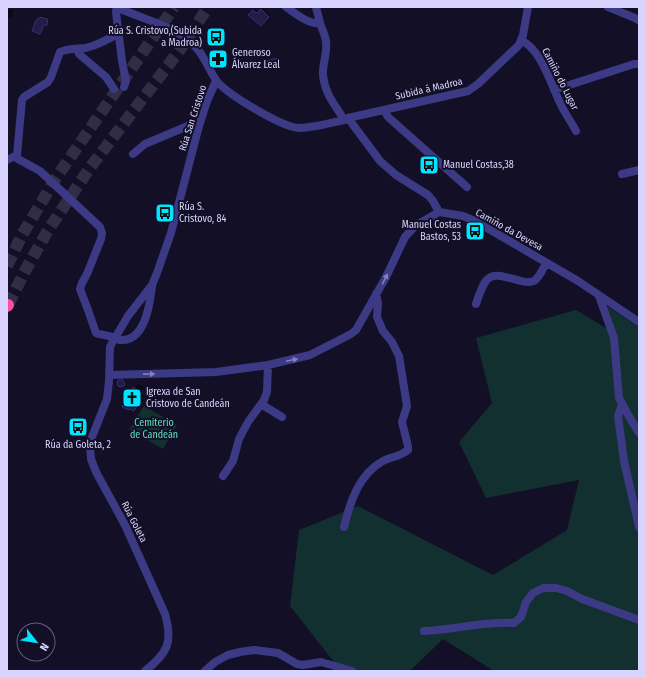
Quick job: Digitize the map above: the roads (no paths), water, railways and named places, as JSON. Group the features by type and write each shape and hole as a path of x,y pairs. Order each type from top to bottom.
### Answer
{"street":[{"path":"117,7 116,12 126,81 124,86"},
{"name":"Rúa San Cristovo","path":"114,338 120,340 132,337 142,326 150,301 152,285 171,233 199,126 216,80 202,54 189,40 129,9 117,7"},
{"path":"286,7 315,24 320,24"},
{"path":"110,375 216,372 268,366 310,355 351,334 359,325 408,233 415,226 439,212 428,195 396,175 380,161 332,103 325,87 323,74 326,41 316,7"},
{"name":"Subida á Madroa","path":"216,80 227,91 247,104 299,128 310,127 468,91 478,84 519,45 528,7"},
{"path":"608,7 638,20"},
{"path":"114,338 96,333 80,289 101,239 102,233 100,228 40,170 18,159 17,154 24,97 48,82 60,52 66,49 87,48 119,34"},
{"name":"Camiño do Lugar","path":"521,40 527,42 538,56 562,108 576,131"},
{"path":"77,49 79,54 106,77 114,89"},
{"path":"554,90 634,64 639,64"},
{"path":"384,110 388,117 466,187"},
{"path":"133,154 145,144 190,125 199,126"},
{"path":"7,160 17,154"},
{"path":"622,174 639,170"},
{"name":"Camiño da Devesa","path":"439,212 463,216 475,221 578,281 639,322"},
{"name":"Camiño da Devesa","path":"476,304 482,287 492,275 533,282 539,276 546,263"},
{"name":"Rúa San Cristovo","path":"110,375 110,348 114,338 128,316 152,285"},
{"path":"344,527 353,497 366,476 374,467 383,461 408,450 402,422 406,406 399,356 392,342 383,331 377,317 378,303 376,294"},
{"path":"599,296 614,338 619,398 639,433"},
{"path":"223,476 233,460 239,439 267,392 268,366"},
{"name":"Rúa Goleta","path":"110,375 107,399 90,446 91,459 96,472 126,525 165,614 169,628 168,642 165,650 145,671"},
{"path":"261,404 282,417"},
{"path":"622,404 618,416 624,461 639,527"},
{"path":"424,631 496,622 514,623 522,617 526,602 533,593 543,588 556,588 567,591 582,599 639,620"},
{"path":"205,671 215,662 228,655 254,650 278,653 297,664 303,665 321,662 352,671"}],"tunnel":[{"path":"7,266 22,235 56,178 174,7"},
{"path":"8,305 47,232 89,169 179,51 208,7"}],"place":[{"name":"Rúa S. Cristovo,(Subida a Madroa)","path":"216,37"},
{"name":"Generoso Álvarez Leal","path":"218,59"},
{"name":"Manuel Costas,38","path":"429,165"},
{"name":"Rúa S. Cristovo, 84","path":"165,213"},
{"name":"Manuel Costas Bastos, 53","path":"475,231"},
{"name":"Igrexa de San Cristovo de Candeán","path":"132,398"},
{"name":"Rúa da Goleta, 2","path":"78,427"}],"park label":[{"name":"Cemiterio de Candeán","path":"154,428"}]}
